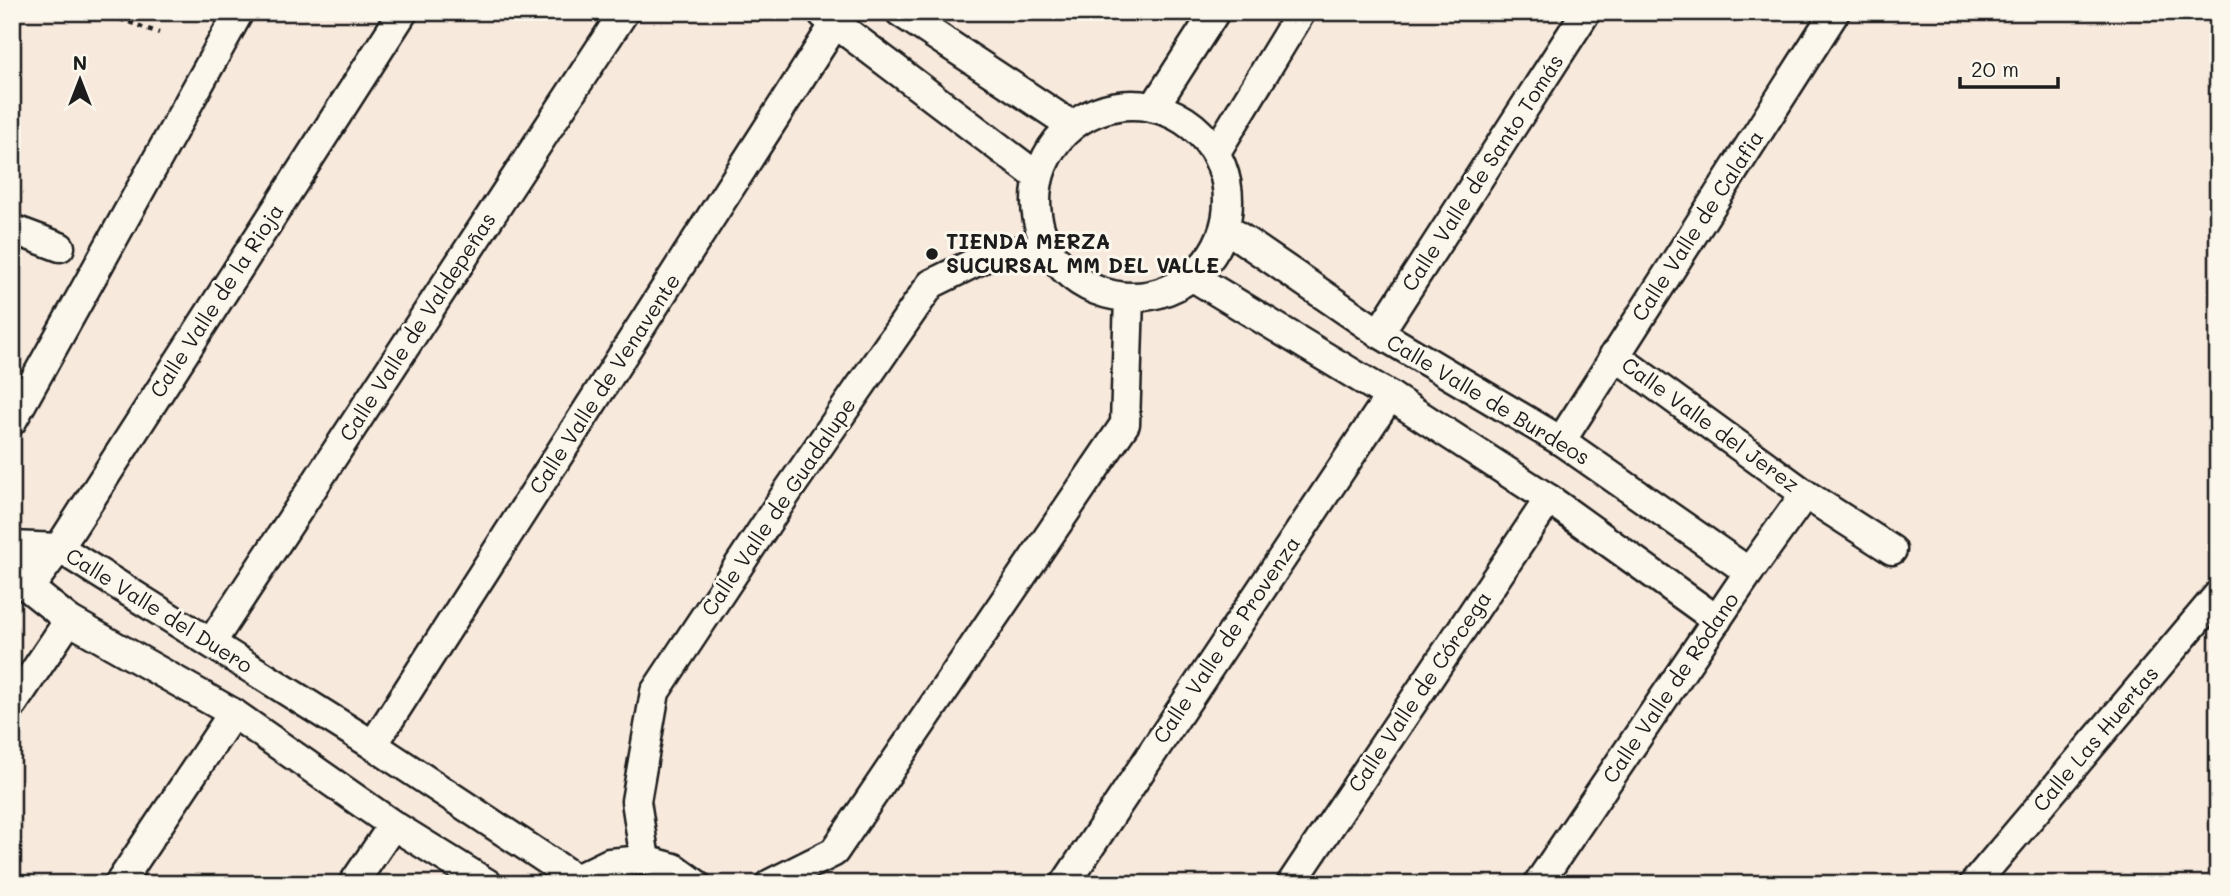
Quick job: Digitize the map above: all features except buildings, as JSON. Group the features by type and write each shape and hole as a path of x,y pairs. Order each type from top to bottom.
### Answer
{"street":[{"path":"12,421 239,12"},
{"name":"Calle Valle de la Rioja","path":"29,588 59,548 403,12"},
{"name":"Calle Valle de Valdepeñas","path":"211,643 624,12"},
{"path":"1154,107 1215,12"},
{"path":"1216,152 1301,12"},
{"name":"Calle Valle de Santo Tomás","path":"1379,333 1586,12"},
{"name":"Calle Valle de Calafia","path":"1561,441 1835,12"},
{"path":"828,17 1038,177"},
{"name":"Calle Valle de Venavente","path":"373,745 828,17"},
{"path":"918,17 1071,125"},
{"path":"1123,104 1154,107 1190,123 1216,152 1229,189 1226,228 1213,255 1192,277 1173,289 1152,296 1129,298 1097,291 1069,274 1048,250 1035,214 1038,177 1048,151 1071,125 1092,113 1123,104"},
{"name":"Calle Valle de Burdeos","path":"1226,228 1379,333 1561,441 1749,572"},
{"path":"12,229 60,247"},
{"name":"Calle Valle de Guadalupe","path":"645,860 636,801 655,692 788,491 931,284 996,252 1048,250"},
{"path":"1192,277 1390,396 1549,499 1717,620"},
{"path":"770,884 834,852 1125,424 1129,298"},
{"name":"Calle Valle del Jerez","path":"1614,355 1805,494 1892,550"},
{"name":"Calle Valle de Provenza","path":"1065,884 1390,396"},
{"name":"Calle Valle de Ródano","path":"1538,884 1749,572 1805,494"},
{"name":"Calle Valle de Córcega","path":"1291,884 1549,499"},
{"name":"Calle Valle del Duero","path":"29,588 15,547 59,548 373,745 574,882"},
{"path":"29,588 69,620 233,713 393,825 488,884"},
{"name":"Calle Las Huertas","path":"1974,884 2218,595"},
{"path":"12,705 69,620"},
{"path":"119,884 233,713"},
{"path":"353,884 393,825"},
{"path":"574,882 609,863 645,860 674,869 696,884"}],"path":[{"path":"101,12 159,33"}],"place":[{"name":"TIENDA MERZA SUCURSAL MM DEL VALLE","path":"932,254"}]}
